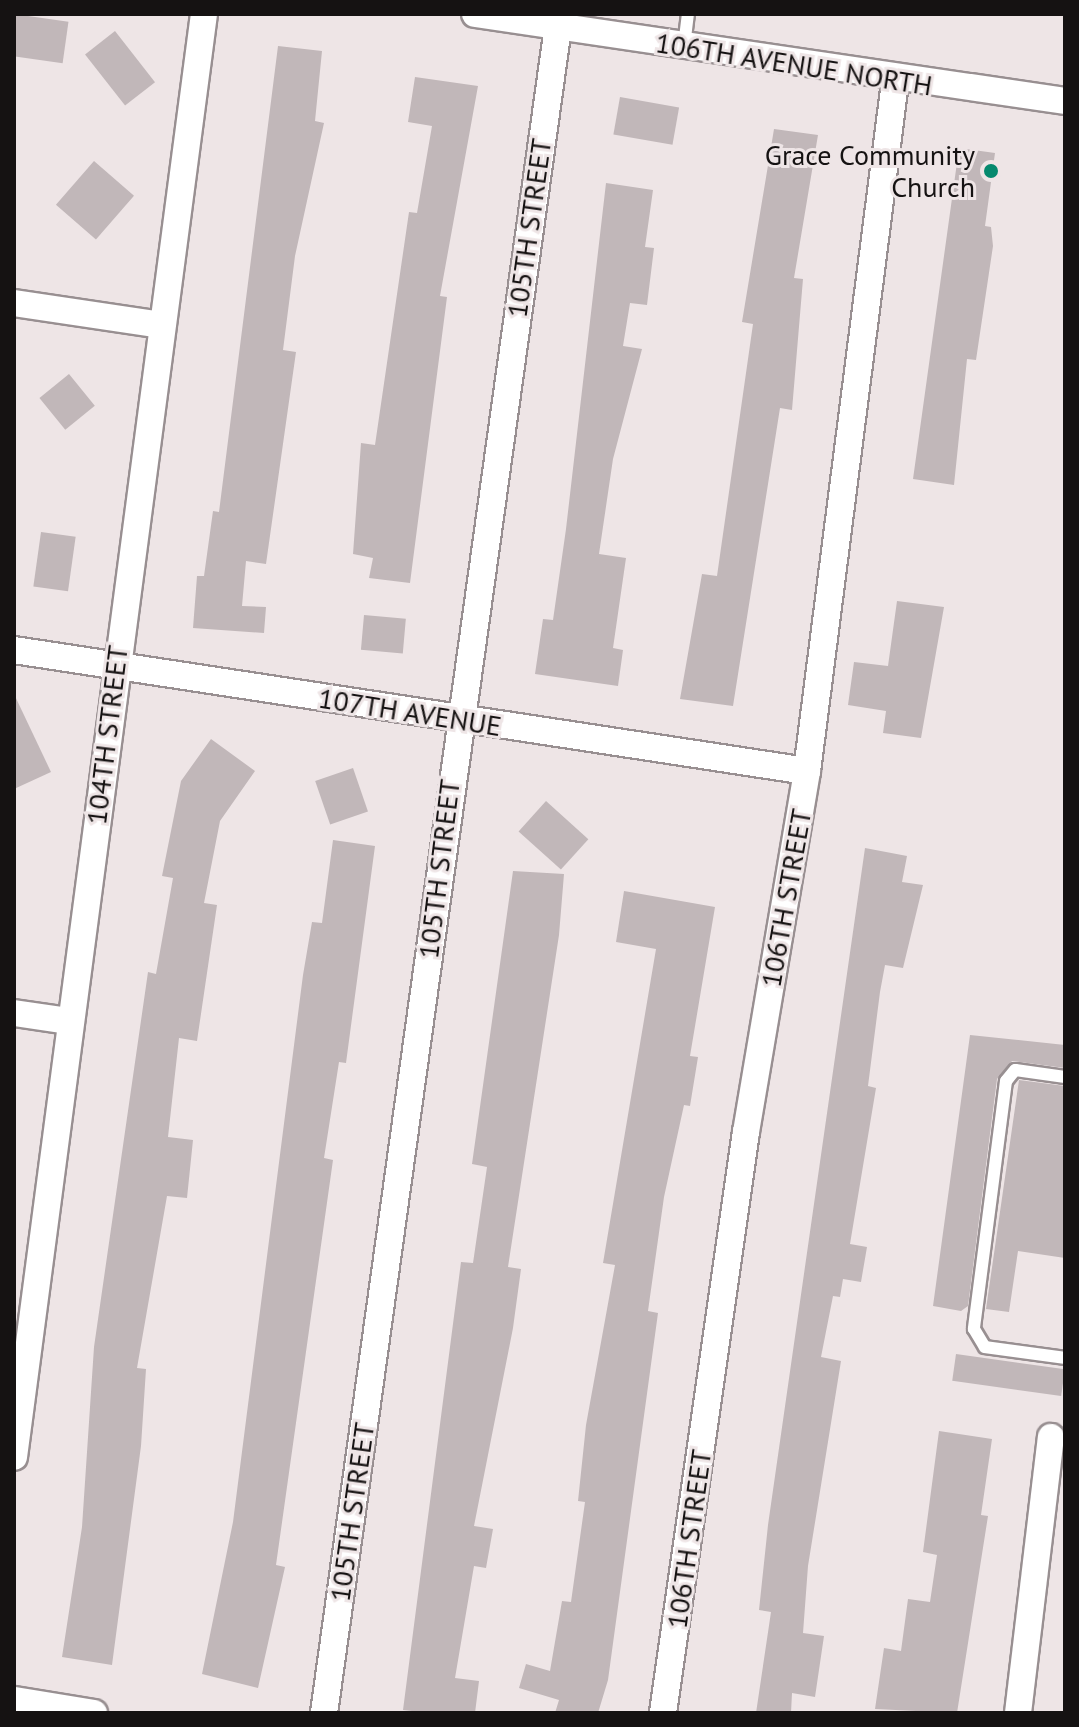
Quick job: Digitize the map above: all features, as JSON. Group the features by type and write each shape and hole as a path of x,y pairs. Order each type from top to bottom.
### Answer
{"street":[{"name":"104TH STREET","path":"14,1457 20,1364 204,14"},
{"name":"106TH AVENUE NORTH","path":"475,14 558,27 608,24 684,46 895,82 1065,101"},
{"name":"105TH STREET","path":"324,1713 458,720 558,27"},
{"name":"106TH STREET","path":"663,1713 746,1132 807,771 895,82"},
{"path":"14,303 161,325"},
{"name":"107TH AVENUE","path":"14,650 807,771"},
{"path":"14,1013 69,1021"},
{"path":"1018,1713 1051,1437"},
{"path":"14,1700 94,1713"}],"lane":[{"path":"684,46 688,14"},
{"path":"1065,1077 1015,1070 1006,1081 974,1329 985,1347 1065,1358"}],"building":[{"path":"14,14 68,22 63,63 14,56"},
{"path":"115,31 155,82 125,106 85,54"},
{"path":"278,46 322,51 315,121 324,123 295,256 283,350 296,352 266,564 246,561 242,606 266,607 264,633 193,628 197,576 204,576 213,511 219,512"},
{"path":"415,77 478,86 440,296 447,297 410,583 369,578 373,558 353,554 361,443 375,445 409,212 417,213 432,126 408,122"},
{"path":"620,97 679,107 672,145 613,134"},
{"path":"774,129 818,135 794,278 803,279 792,410 780,408 733,706 680,699 702,574 717,576 753,324 742,322"},
{"path":"959,148 995,153 985,226 991,227 993,246 976,360 967,359 954,485 913,479"},
{"path":"94,161 134,196 96,240 56,205"},
{"path":"606,183 653,190 645,247 654,248 647,305 630,303 623,346 642,349 613,459 599,554 626,558 613,648 623,650 618,686 535,674 543,619 553,620"},
{"path":"69,374 95,406 65,430 39,398"},
{"path":"41,532 76,537 68,591 33,586"},
{"path":"897,601 944,607 921,738 883,733 886,711 848,705 854,662 888,666"},
{"path":"364,615 406,619 403,654 361,650"},
{"path":"14,694 51,772 14,789"},
{"path":"211,739 255,771 220,821 204,903 217,905 197,1041 179,1038 168,1137 193,1140 187,1198 167,1196 137,1368 146,1369 141,1446 112,1665 62,1657 82,1527 94,1347 148,972 156,974 173,878 162,876 181,781"},
{"path":"353,768 368,811 330,825 315,781"},
{"path":"546,801 588,839 561,870 519,831"},
{"path":"333,840 375,846 346,1063 339,1062 324,1158 333,1160 276,1565 285,1567 258,1688 202,1674 233,1522 303,975 312,922 322,923"},
{"path":"865,848 907,856 902,882 923,885 903,968 885,965 880,992 868,1086 876,1088 850,1244 867,1247 861,1282 843,1279 840,1297 833,1296 821,1357 841,1361 808,1566 803,1633 824,1636 815,1697 792,1693 791,1713 756,1713 771,1612 759,1610 768,1525"},
{"path":"513,871 564,874 559,935 508,1267 521,1269 513,1328 474,1526 493,1529 486,1568 474,1566 455,1678 479,1681 475,1713 403,1710 461,1262 473,1263 487,1167 472,1164"},
{"path":"624,891 715,907 690,1056 698,1057 690,1106 684,1105 664,1197 648,1311 658,1313 608,1680 598,1713 555,1713 559,1700 519,1688 526,1664 550,1671 562,1601 571,1602 585,1502 578,1501 586,1425 615,1265 603,1263 656,949 616,942"},
{"path":"970,1035 1065,1045 1065,1068 1012,1061 997,1079 968,1306 961,1311 933,1306"},
{"path":"1019,1080 1065,1086 1065,1258 1018,1251 1009,1312 986,1309"},
{"path":"956,1354 1065,1369 1061,1396 952,1381"},
{"path":"939,1431 992,1439 981,1515 988,1516 957,1713 875,1709 884,1648 901,1651 908,1599 930,1602 937,1555 923,1552"}],"place":[{"name":"Grace Community Church","path":"991,171"}]}
